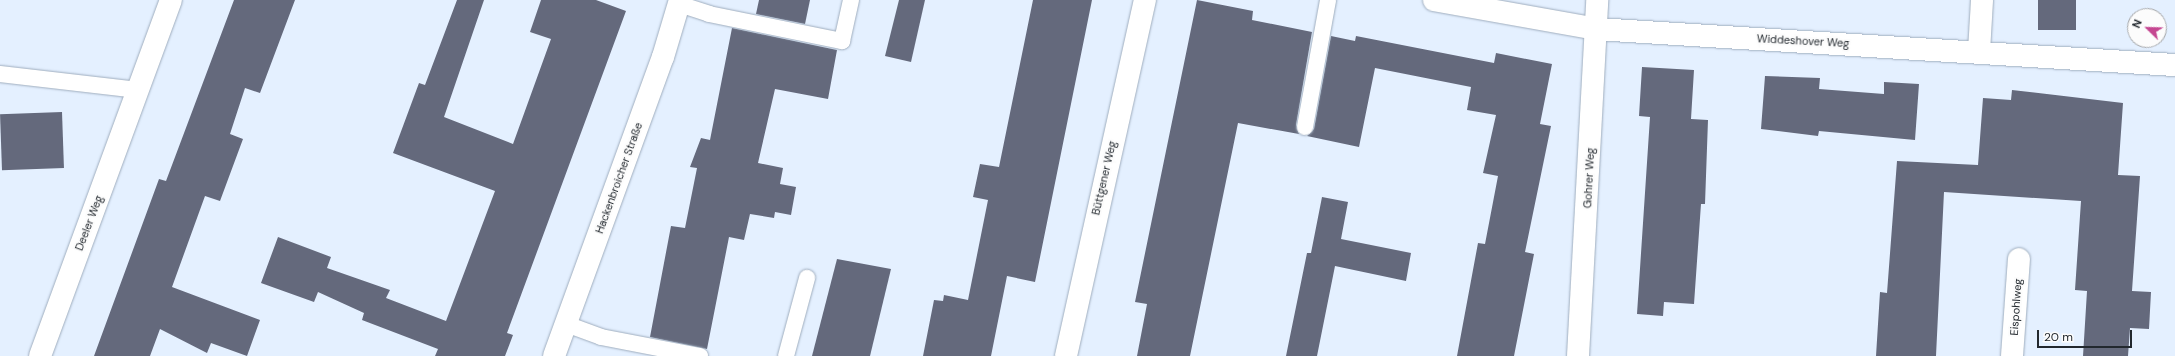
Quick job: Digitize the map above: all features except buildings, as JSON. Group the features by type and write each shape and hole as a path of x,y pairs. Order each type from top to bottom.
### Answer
{"street":[{"name":"Deeler Weg","path":"40,356 171,0"},
{"name":"Büttgener Weg","path":"1066,356 1144,0"},
{"name":"Widdeshover Weg","path":"1434,0 1596,29 1979,51 2175,65"},
{"name":"Gohrer Weg","path":"1578,356 1597,0"},
{"path":"1979,51 1982,0"},
{"name":"Hackenbroicher Straße","path":"554,356 664,57 680,2"},
{"name":"Eispohlweg","path":"2012,356 2019,259"}],"lane":[{"path":"680,2 709,14 842,41 851,0"},
{"path":"1305,127 1328,0"},
{"path":"0,74 138,90"},
{"path":"786,356 807,278"},
{"path":"566,324 601,337 700,356"}]}
